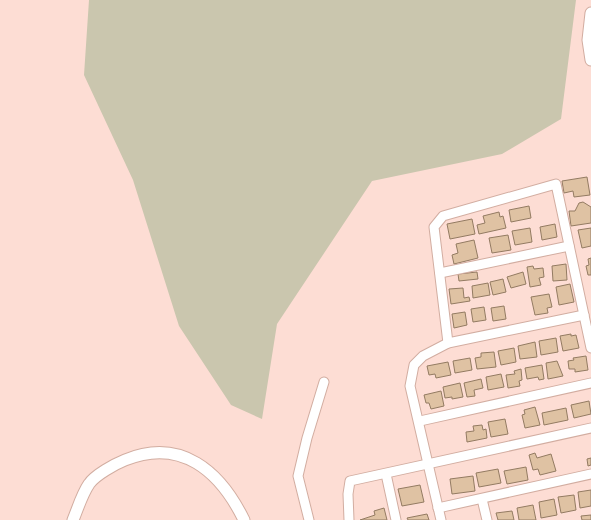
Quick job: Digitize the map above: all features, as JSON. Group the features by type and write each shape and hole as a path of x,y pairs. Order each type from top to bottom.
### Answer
{"street":[{"path":"591,13 588,40 591,60"},
{"path":"448,343 434,227 443,216 556,184 591,348"},
{"path":"440,273 569,246"},
{"path":"441,520 420,421 410,386 414,364 423,356 448,343 584,315"},
{"path":"309,520 298,476 307,438 324,382"},
{"path":"420,421 591,383"},
{"path":"349,520 348,494 350,481 591,428"},
{"path":"73,520 90,483 114,464 137,455 161,452 178,454 211,473 224,485 234,499 244,520"},
{"path":"386,474 396,520"},
{"path":"438,508 591,474"},
{"path":"482,499 487,520"}],"shaded area":[{"path":"89,0 576,0 561,119 502,154 372,181 277,324 262,419 231,405 179,326 133,180 84,75"}],"building":[{"path":"587,177 590,195 574,197 573,191 564,193 562,181"},
{"path":"583,202 591,207 591,223 571,226 569,211 575,211 579,203"},
{"path":"529,206 531,218 511,222 509,210"},
{"path":"499,212 500,217 503,216 506,228 479,234 477,225 485,223 483,216"},
{"path":"472,219 475,234 450,239 447,224"},
{"path":"555,224 557,237 542,240 540,227"},
{"path":"530,228 532,242 515,245 512,231"},
{"path":"591,228 591,246 582,248 578,230"},
{"path":"508,235 511,250 492,253 489,238"},
{"path":"474,240 478,258 454,264 452,255 458,253 456,244"},
{"path":"591,258 591,275 588,275 586,266 589,265 588,259"},
{"path":"566,264 567,280 553,281 552,266"},
{"path":"533,266 534,269 543,268 544,277 539,278 541,285 530,287 527,267"},
{"path":"477,272 478,279 459,281 458,274"},
{"path":"523,272 526,284 511,288 507,277"},
{"path":"503,279 506,292 493,295 490,282"},
{"path":"488,283 490,295 473,298 472,286"},
{"path":"570,284 574,302 559,305 556,287"},
{"path":"463,288 464,298 469,297 470,301 451,304 449,289"},
{"path":"549,294 552,307 547,308 548,313 535,315 531,297"},
{"path":"504,306 506,319 493,321 491,308"},
{"path":"484,307 486,320 473,322 471,309"},
{"path":"465,312 467,325 454,328 452,314"},
{"path":"571,334 571,336 576,335 579,348 563,351 560,336"},
{"path":"556,338 558,352 541,355 539,341"},
{"path":"535,342 537,357 520,359 518,346"},
{"path":"514,348 516,362 501,365 498,351"},
{"path":"494,352 496,367 477,369 475,358 481,357 481,353"},
{"path":"586,356 588,370 575,372 575,369 569,369 568,361 574,360 573,358"},
{"path":"470,358 472,370 455,373 453,361"},
{"path":"557,361 563,376 548,379 546,363"},
{"path":"448,362 451,375 436,378 435,374 429,375 427,366"},
{"path":"542,365 544,379 539,380 538,377 527,379 525,368"},
{"path":"521,369 522,380 519,381 520,386 508,388 506,375 515,374 514,371"},
{"path":"501,374 504,387 488,390 486,377"},
{"path":"481,379 483,388 474,390 475,396 467,397 464,383"},
{"path":"460,383 463,397 452,399 452,397 445,398 443,387"},
{"path":"441,391 444,406 431,409 429,403 426,403 424,395"},
{"path":"589,401 591,414 574,418 571,405"},
{"path":"535,407 540,425 525,428 522,415 525,414 524,410"},
{"path":"566,408 568,420 544,425 542,413"},
{"path":"505,419 508,434 491,437 488,422"},
{"path":"482,425 483,430 486,429 487,438 467,442 466,432 474,431 473,426"},
{"path":"535,453 537,458 551,454 556,471 540,475 538,469 533,470 529,455"},
{"path":"591,458 591,465 588,466 587,459"},
{"path":"526,467 528,480 507,484 504,471"},
{"path":"498,469 501,483 479,487 476,473"},
{"path":"473,476 475,491 452,494 450,479"},
{"path":"420,485 424,502 402,506 398,489"},
{"path":"591,490 591,506 580,508 578,492"},
{"path":"574,495 576,510 561,513 558,497"},
{"path":"554,499 557,515 541,518 539,502"},
{"path":"533,505 536,520 519,520 517,508"},
{"path":"384,508 387,520 360,520 375,515 374,511"},
{"path":"512,511 514,520 498,520 496,513"},
{"path":"427,514 429,520 408,520 407,518"},
{"path":"591,515 591,520 582,520 581,516"}]}
